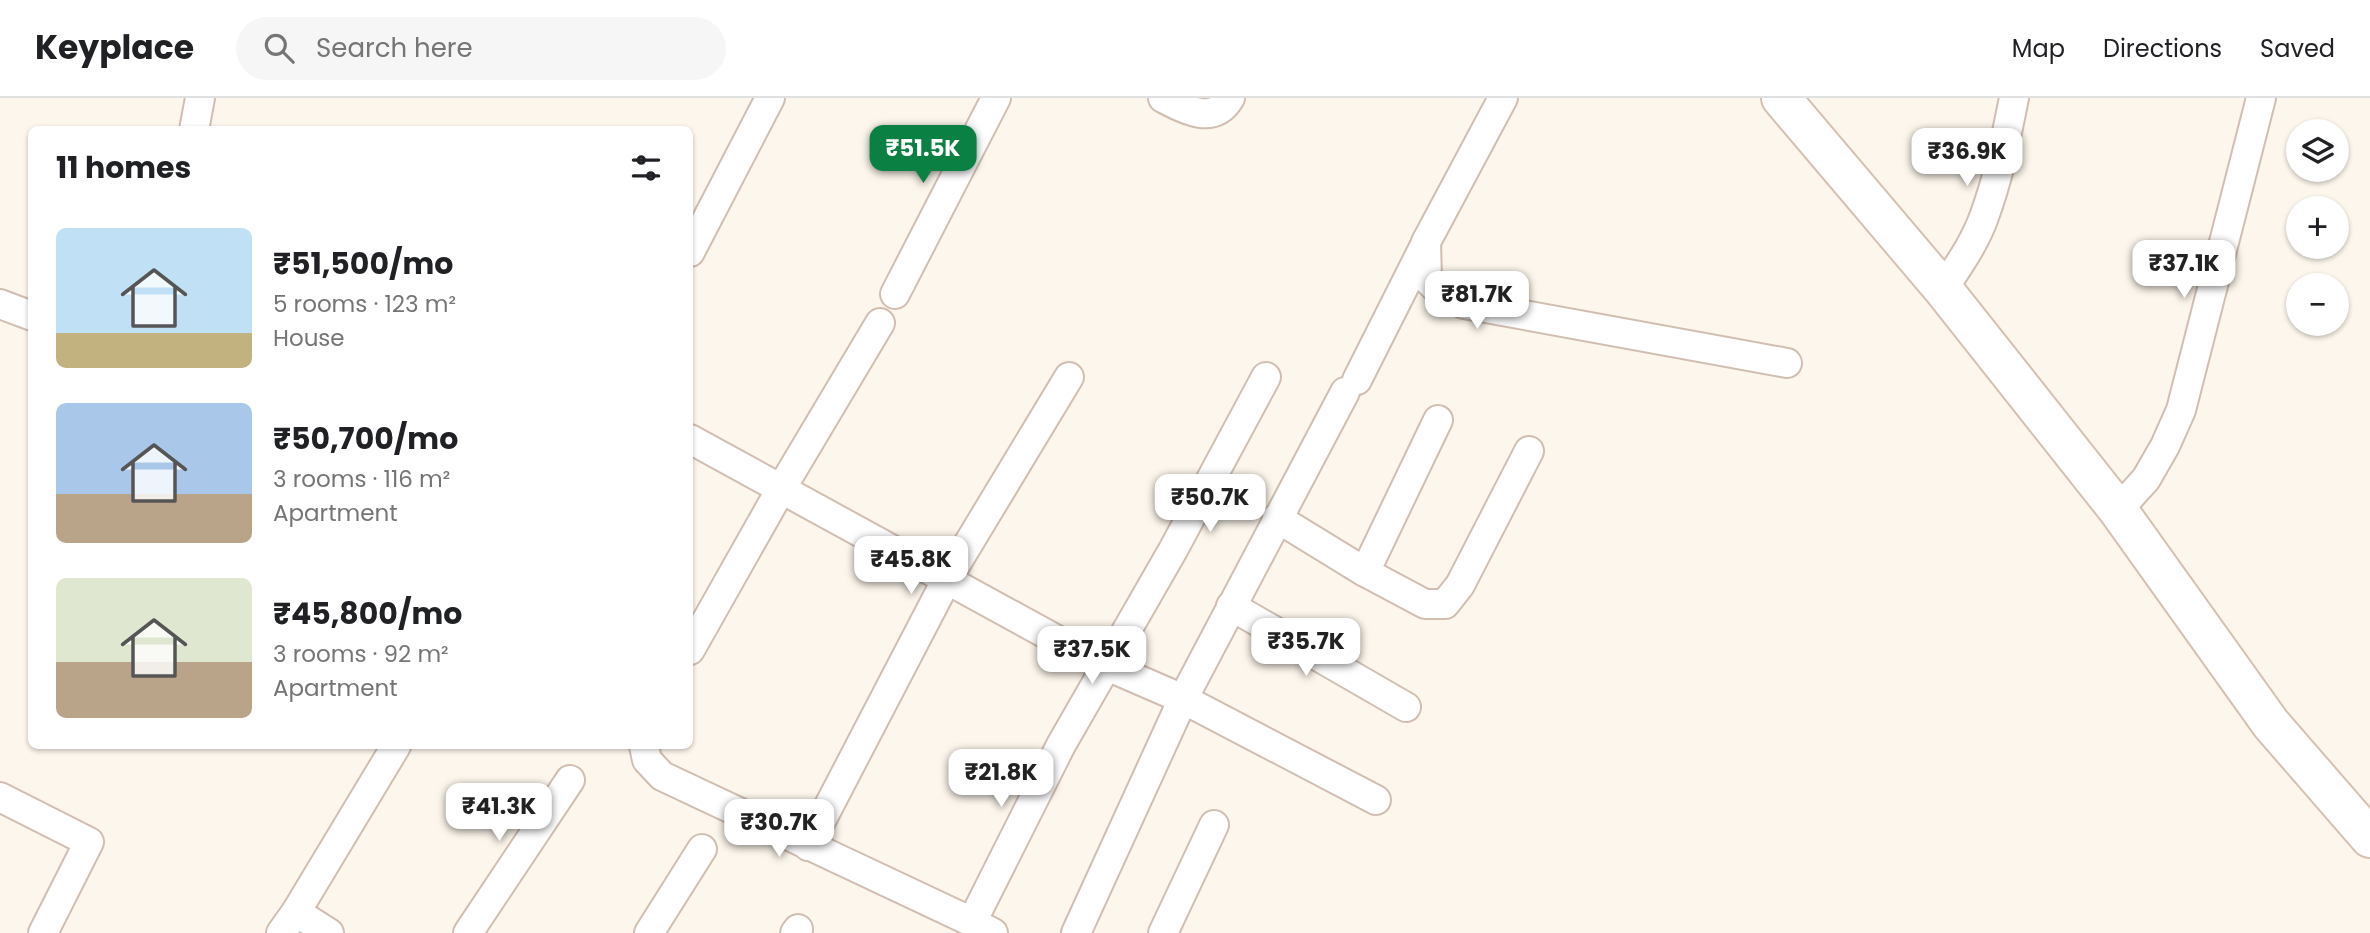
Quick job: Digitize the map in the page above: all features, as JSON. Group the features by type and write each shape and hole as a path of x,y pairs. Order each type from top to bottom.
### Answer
{"street":[{"path":"195,126 200,98"},
{"path":"693,246 770,98"},
{"path":"895,294 996,98"},
{"path":"1163,98 1189,112 1208,114 1226,104 1230,98"},
{"path":"1076,933 1183,699 1503,98"},
{"path":"1781,98 1943,289 2118,510 2271,724 2370,838"},
{"path":"1943,289 1969,248 1985,215 2001,160 2014,98"},
{"path":"2118,510 2146,479 2181,410 2261,98"},
{"path":"1426,242 1427,279 1441,293 1464,304 1787,363"},
{"path":"0,304 28,314"},
{"path":"693,645 781,489 880,323"},
{"path":"808,846 947,579 1069,377"},
{"path":"645,749 648,760 662,776 983,928 1060,745 1173,550 1266,377"},
{"path":"1365,572 1438,420"},
{"path":"693,441 1107,666 1183,699 1376,800"},
{"path":"1277,518 1365,572 1425,604 1445,604 1460,585 1530,451"},
{"path":"1231,606 1406,707"},
{"path":"329,933 288,923 394,749"},
{"path":"468,933 570,780"},
{"path":"0,797 89,842 43,933"},
{"path":"1163,933 1214,825"},
{"path":"649,933 702,849"}]}
